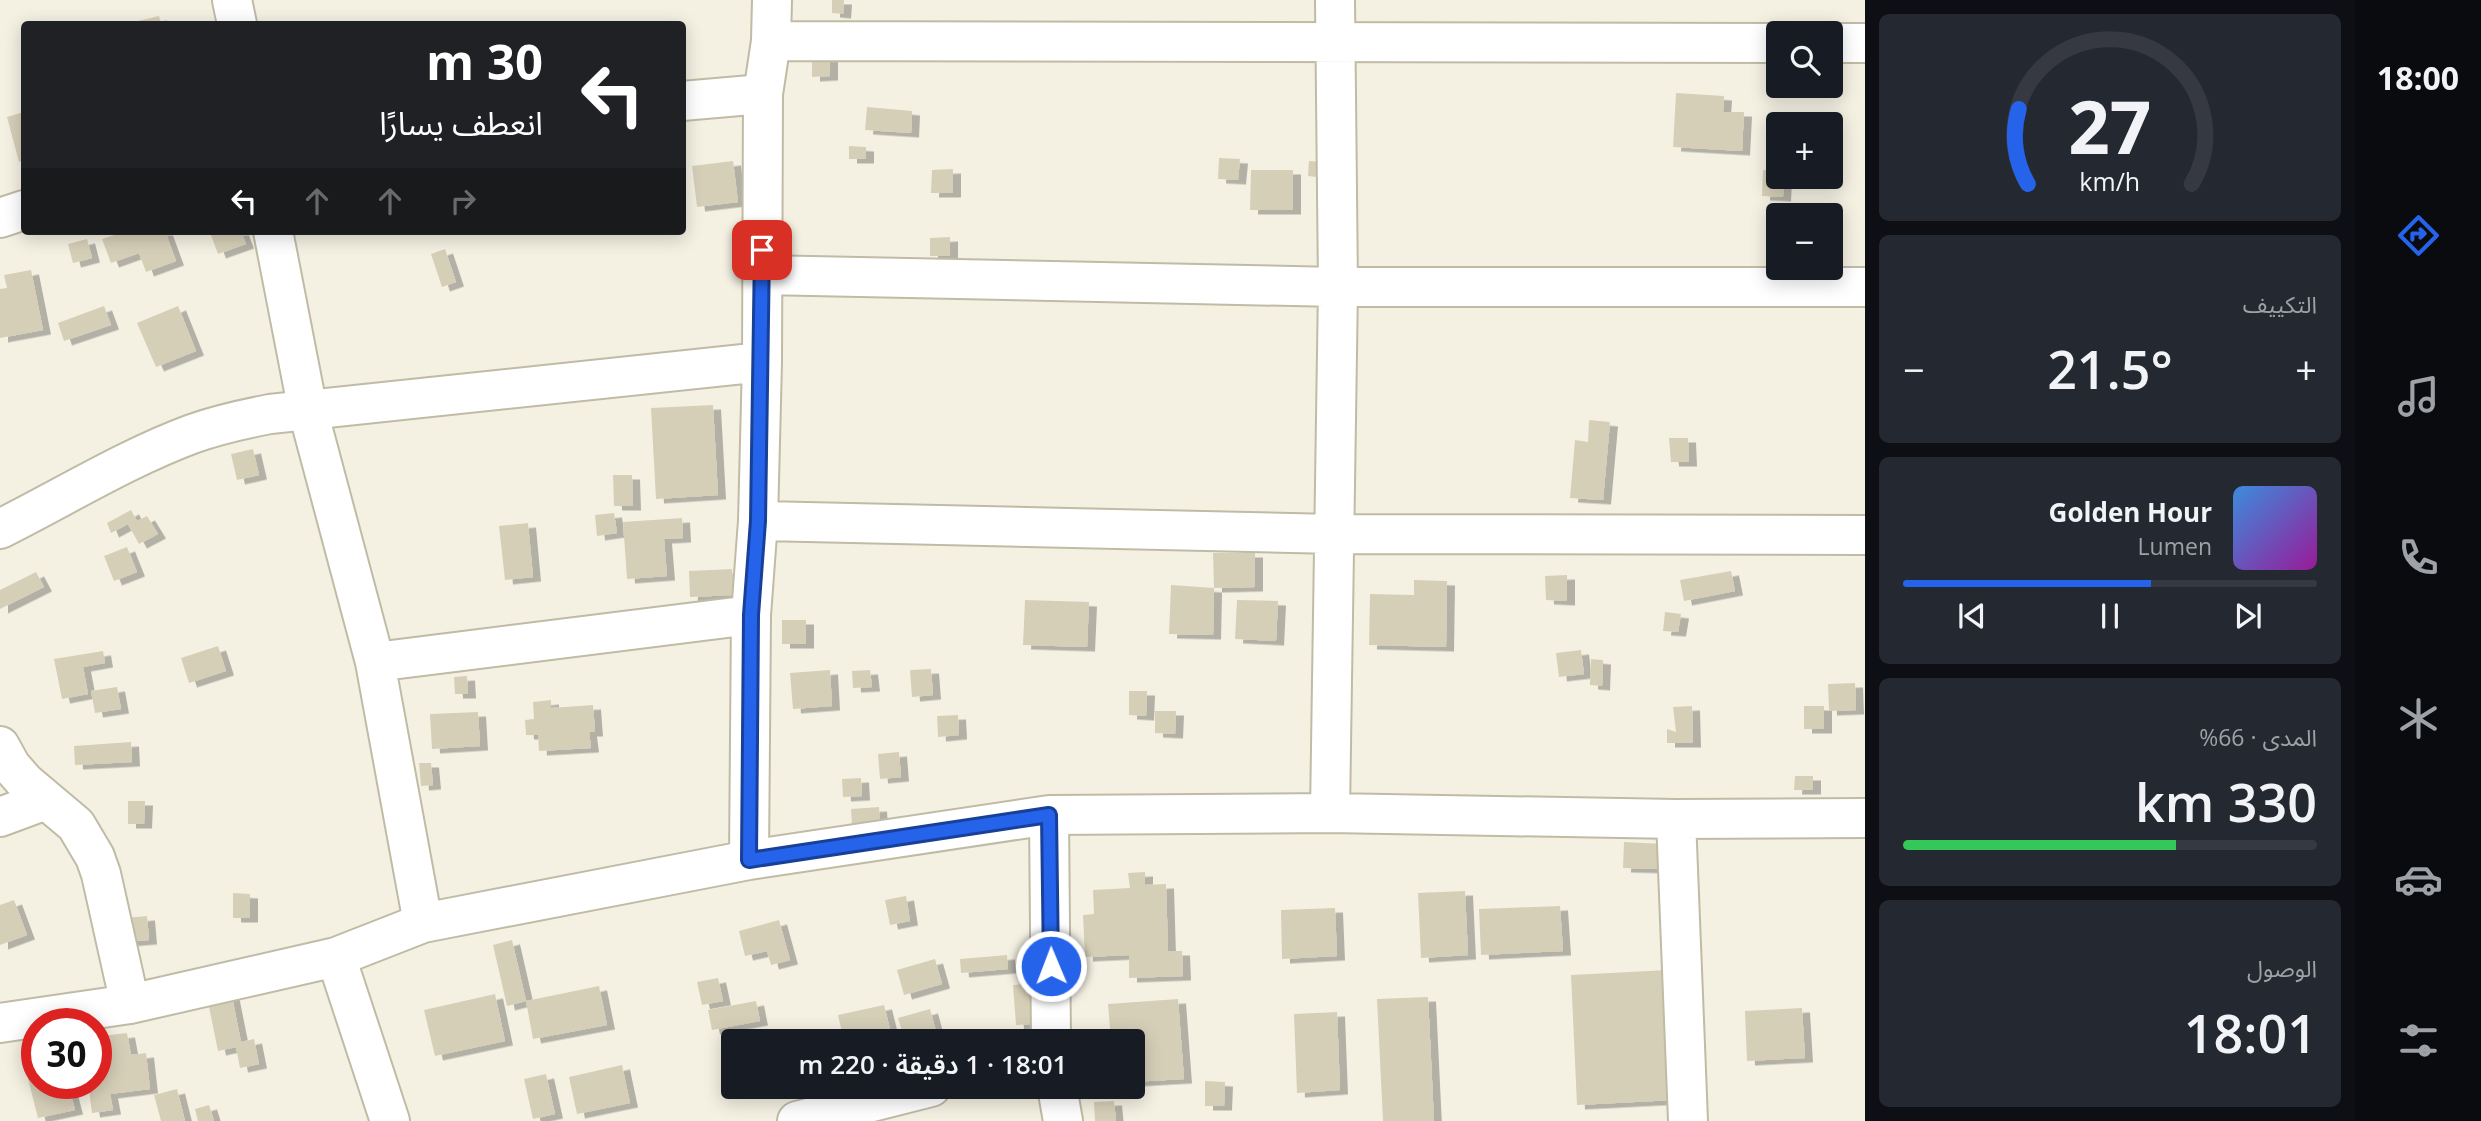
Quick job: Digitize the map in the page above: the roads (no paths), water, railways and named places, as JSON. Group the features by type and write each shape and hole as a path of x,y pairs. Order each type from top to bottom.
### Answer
{"street":[{"path":"232,0 236,21"},
{"path":"749,860 751,615 758,521 762,362 763,94 771,41 772,0"},
{"path":"1330,813 1338,288 1335,0"},
{"path":"771,41 1766,43"},
{"path":"1843,43 1865,43"},
{"path":"686,102 763,94"},
{"path":"0,218 21,211"},
{"path":"275,235 308,411 375,662 423,923"},
{"path":"762,275 1338,288 1865,287"},
{"path":"0,529 155,450 192,434 231,422 270,414 762,362"},
{"path":"758,521 1334,534 1865,535"},
{"path":"375,662 751,615"},
{"path":"0,746 11,766 76,825 95,857 102,874 130,1004"},
{"path":"0,817 46,800"},
{"path":"0,1023 130,1004 336,957 423,923 749,860 1049,815 1330,813 1676,819 1865,818"},
{"path":"1049,815 1051,1029"},
{"path":"1676,819 1688,1121"},
{"path":"336,957 390,1121"},
{"path":"797,1121 884,1099"},
{"path":"1059,1099 1063,1121"}]}
